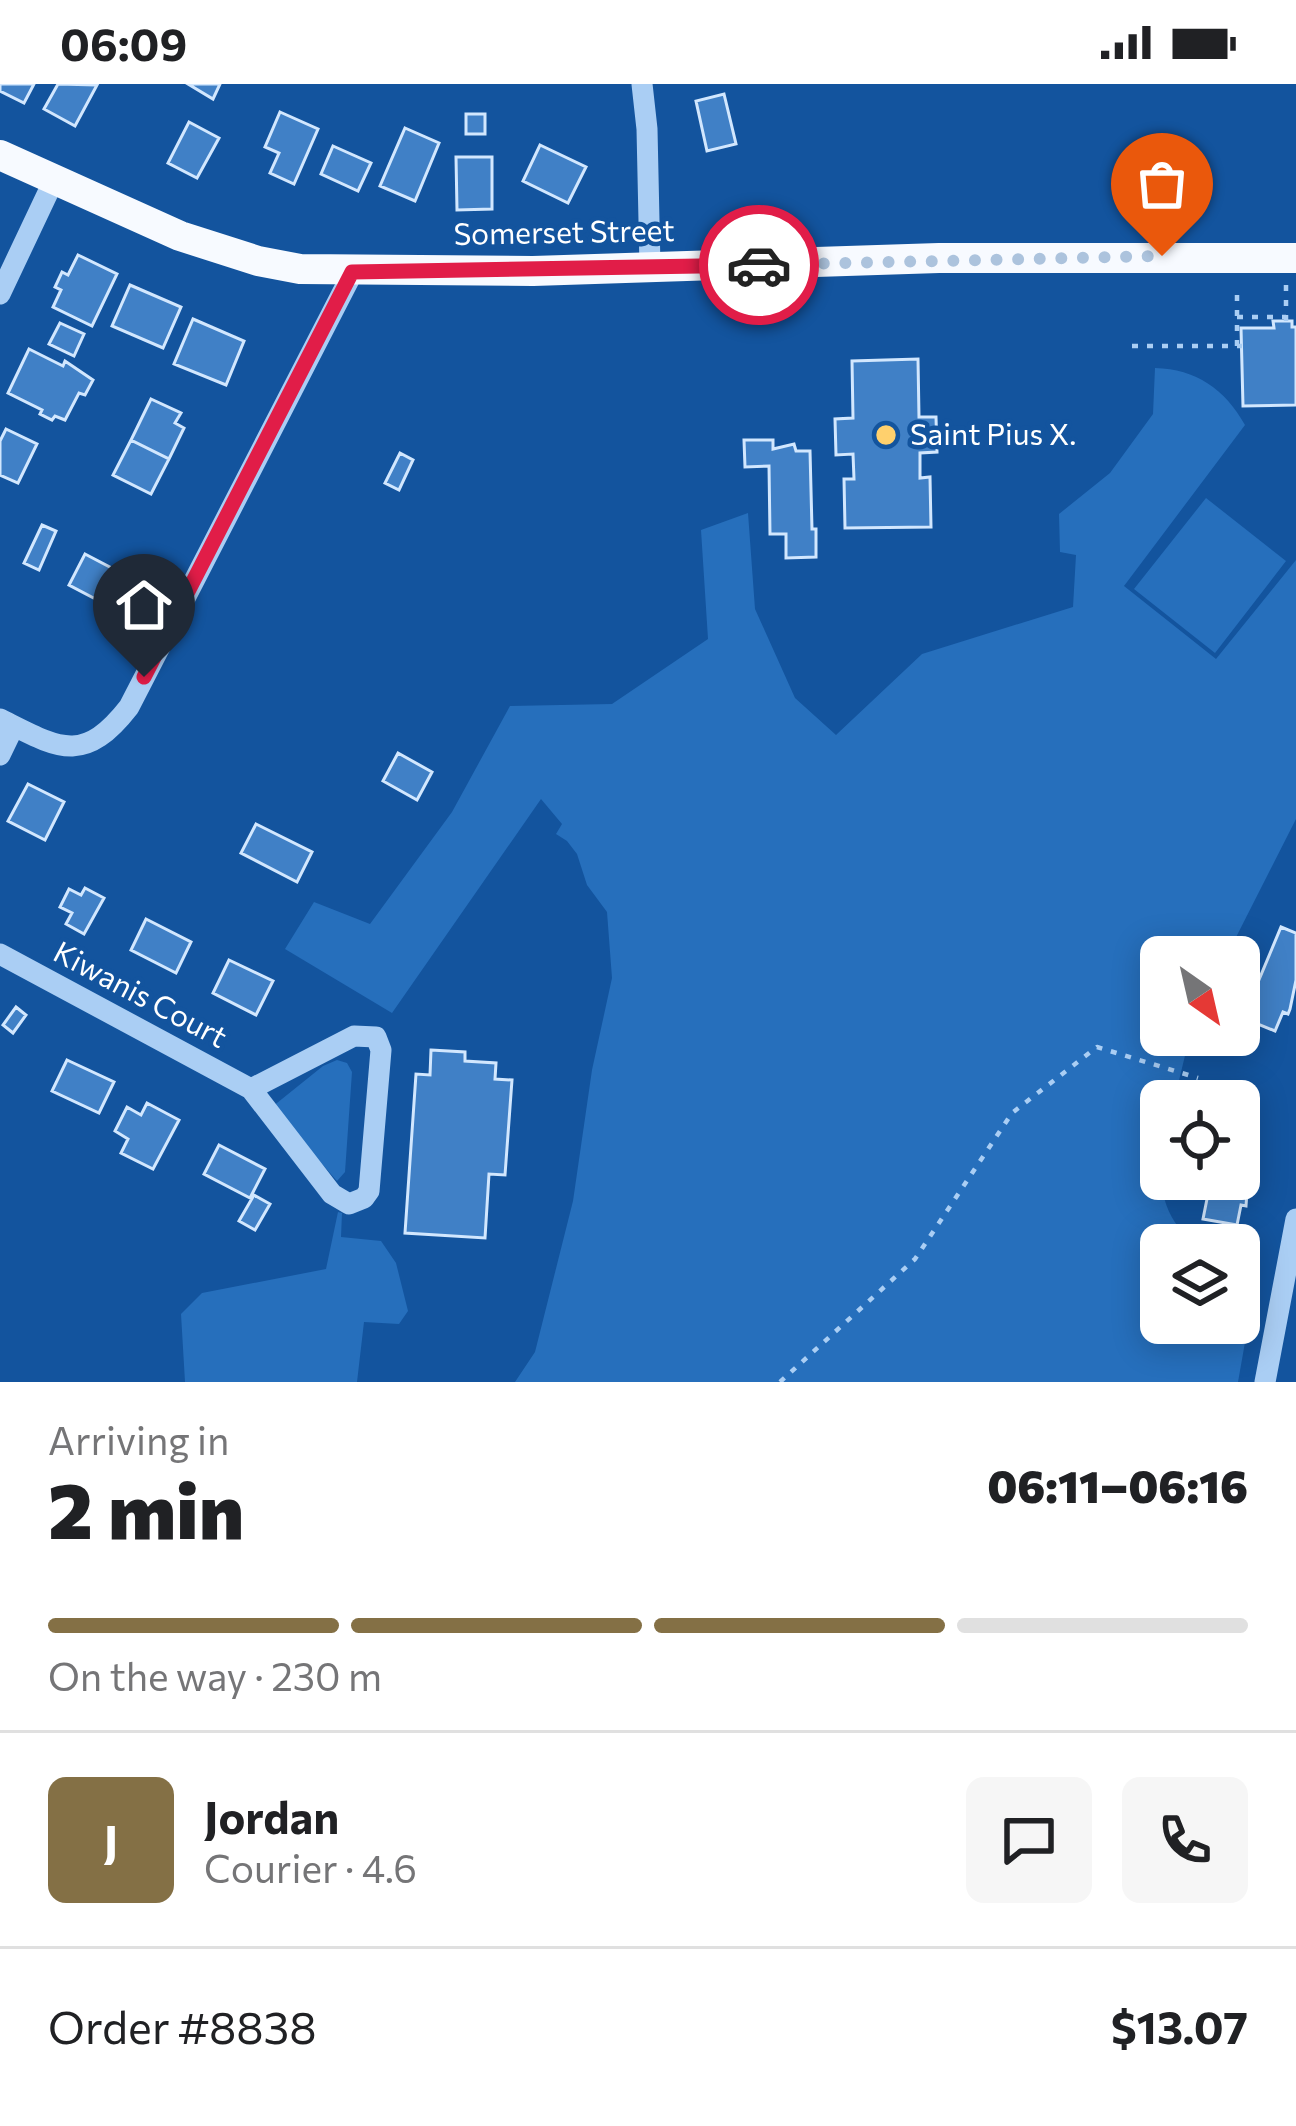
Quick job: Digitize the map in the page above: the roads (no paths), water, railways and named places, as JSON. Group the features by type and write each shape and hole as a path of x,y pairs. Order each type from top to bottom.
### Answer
{"main road":[{"name":"Somerset Street","path":"0,155 53,182 216,249 300,269 650,267 939,258 1291,258"}],"street":[{"path":"642,84 650,267"},
{"path":"0,294 53,182"},
{"path":"0,754 7,723 46,742 77,748 99,739 129,707 352,272"},
{"name":"Kiwanis Court","path":"0,954 251,1090 332,1194 349,1204 364,1198 369,1191 381,1050 376,1037 354,1036 251,1090"},
{"path":"1265,1382 1296,1219"}],"place":[{"name":"Saint Pius X.","path":"886,435"}]}
